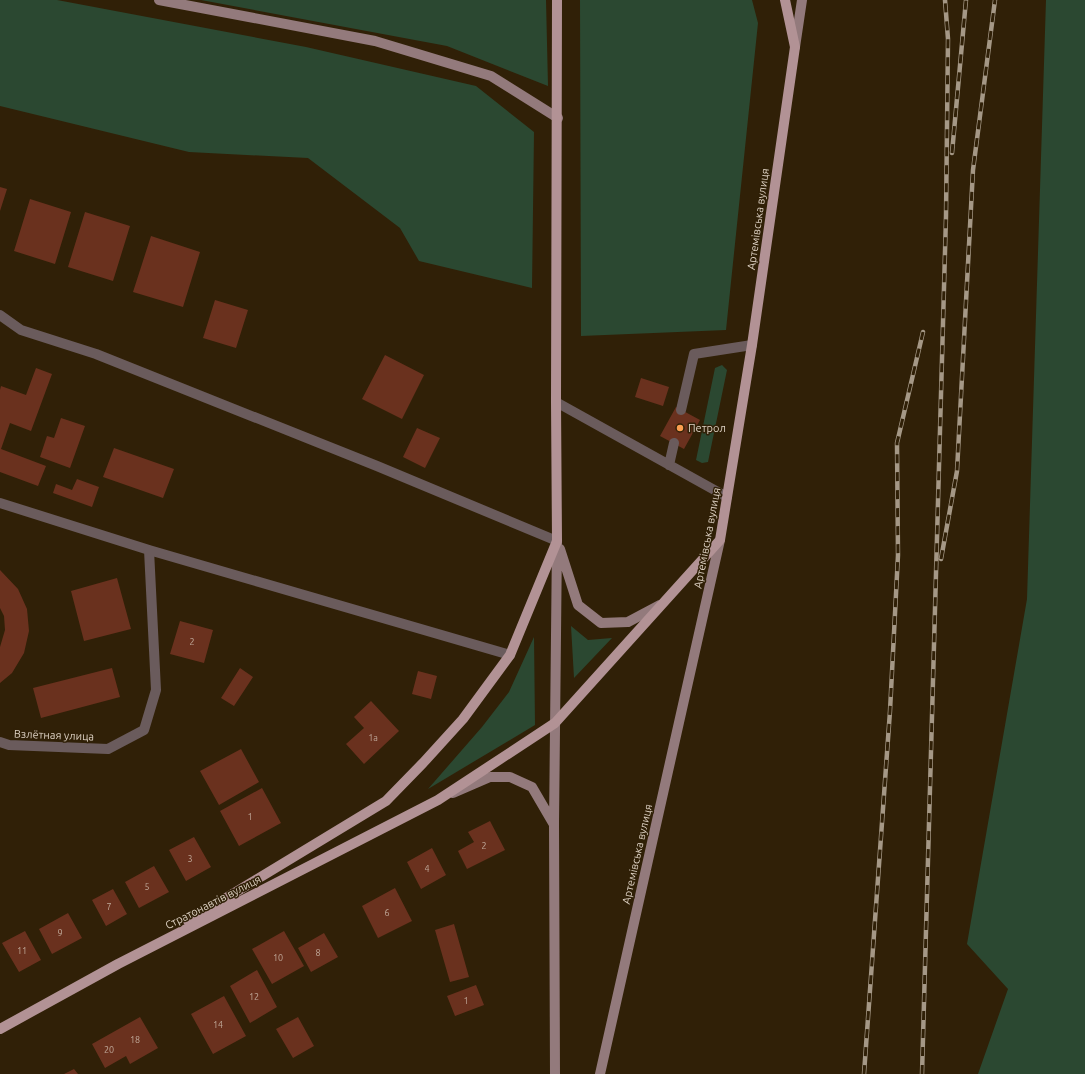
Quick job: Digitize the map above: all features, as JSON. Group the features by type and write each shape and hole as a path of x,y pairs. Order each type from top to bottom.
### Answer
{"main road":[{"path":"159,0 375,41 491,76 558,118"},
{"path":"555,1074 554,824 557,541 556,402 558,0"},
{"path":"785,0 795,47"},
{"name":"Артемівська вулиця","path":"600,1074 720,540 752,345 802,0"},
{"name":"Стратонавтів вулиця","path":"0,1029 118,964 438,800 555,722 720,540"},
{"path":"557,541 578,605 601,623 628,622 660,605"},
{"path":"118,964 386,801 464,719 510,655 557,541"},
{"path":"438,800 490,777 510,777 532,788 554,824"}],"street":[{"path":"0,315 21,330 111,360 377,466 557,541"},
{"path":"681,410 694,354 752,345"},
{"path":"556,402 727,497"},
{"path":"669,465 674,444"},
{"path":"0,503 149,550 510,655"},
{"name":"Взлётная улица","path":"0,742 9,745 108,749 144,730 156,690 149,550"}],"green space":[{"path":"0,0 57,0 306,47 476,86 534,132 532,288 419,261 400,228 308,158 189,152 0,106"},
{"path":"201,0 546,0 548,86 447,46"},
{"path":"580,0 752,0 758,23 726,330 581,336"},
{"path":"1046,0 1085,0 1085,1074 978,1074 1008,989 967,944 1027,599"},
{"path":"722,365 727,370 708,462 702,463 696,460 715,368"},
{"path":"571,626 588,640 612,638 574,678"},
{"path":"534,637 535,725 428,789 482,727 509,692"}],"building":[{"path":"0,187 7,189 0,211"},
{"path":"30,199 71,212 55,264 14,251"},
{"path":"85,212 130,226 113,281 68,267"},
{"path":"151,236 200,252 183,307 133,292"},
{"path":"215,300 248,310 236,348 203,338"},
{"path":"385,355 424,375 402,419 362,399"},
{"path":"36,368 52,374 31,431 10,423 1,449 46,466 38,486 0,472 1,386 26,395"},
{"path":"641,378 669,387 663,406 635,397"},
{"name":"Петрол","path":"676,407 700,420 684,449 660,436"},
{"path":"61,418 85,426 70,468 40,457 47,436 54,438"},
{"path":"417,428 440,438 425,468 403,457"},
{"path":"114,448 174,469 163,498 103,477"},
{"path":"77,479 99,487 92,507 53,493 56,484 72,490"},
{"path":"0,570 18,589 27,609 29,631 24,653 12,673 0,683 0,647 5,630 4,616 0,608"},
{"path":"117,578 131,629 84,641 71,591"},
{"path":"180,621 213,630 204,663 170,654"},
{"path":"112,668 120,697 41,718 33,688"},
{"path":"240,668 253,677 234,706 221,698"},
{"path":"418,671 437,676 431,699 412,694"},
{"path":"371,701 399,731 364,764 346,744 364,728 354,717"},
{"path":"241,749 259,782 219,805 200,771"},
{"path":"262,788 281,823 239,846 220,811"},
{"path":"490,821 505,850 467,869 458,851 474,842 468,832"},
{"path":"194,837 211,867 186,881 169,850"},
{"path":"432,848 446,875 421,889 407,862"},
{"path":"154,866 169,892 139,908 125,882"},
{"path":"395,888 412,921 378,938 362,906"},
{"path":"113,889 127,914 106,926 92,900"},
{"path":"68,913 82,938 52,954 39,929"},
{"path":"454,924 469,977 450,982 435,930"},
{"path":"25,931 41,960 19,972 2,943"},
{"path":"284,931 304,966 272,984 252,949"},
{"path":"324,933 338,957 311,972 298,948"},
{"path":"257,970 277,1007 250,1023 230,986"},
{"path":"476,985 484,1005 455,1016 447,996"},
{"path":"224,996 246,1036 213,1054 191,1014"},
{"path":"140,1017 158,1048 130,1064 126,1056 105,1068 92,1044"},
{"path":"298,1017 314,1046 293,1058 276,1029"},
{"path":"74,1069 78,1074 64,1074"}],"railway":[{"path":"922,1074 946,216 948,39 945,0"},
{"path":"952,153 966,0"},
{"path":"941,559 957,471 973,170 995,0"},
{"path":"864,1074 890,711 898,555 897,443 923,332"}],"place":[{"name":"Петрол","path":"680,428"}]}
